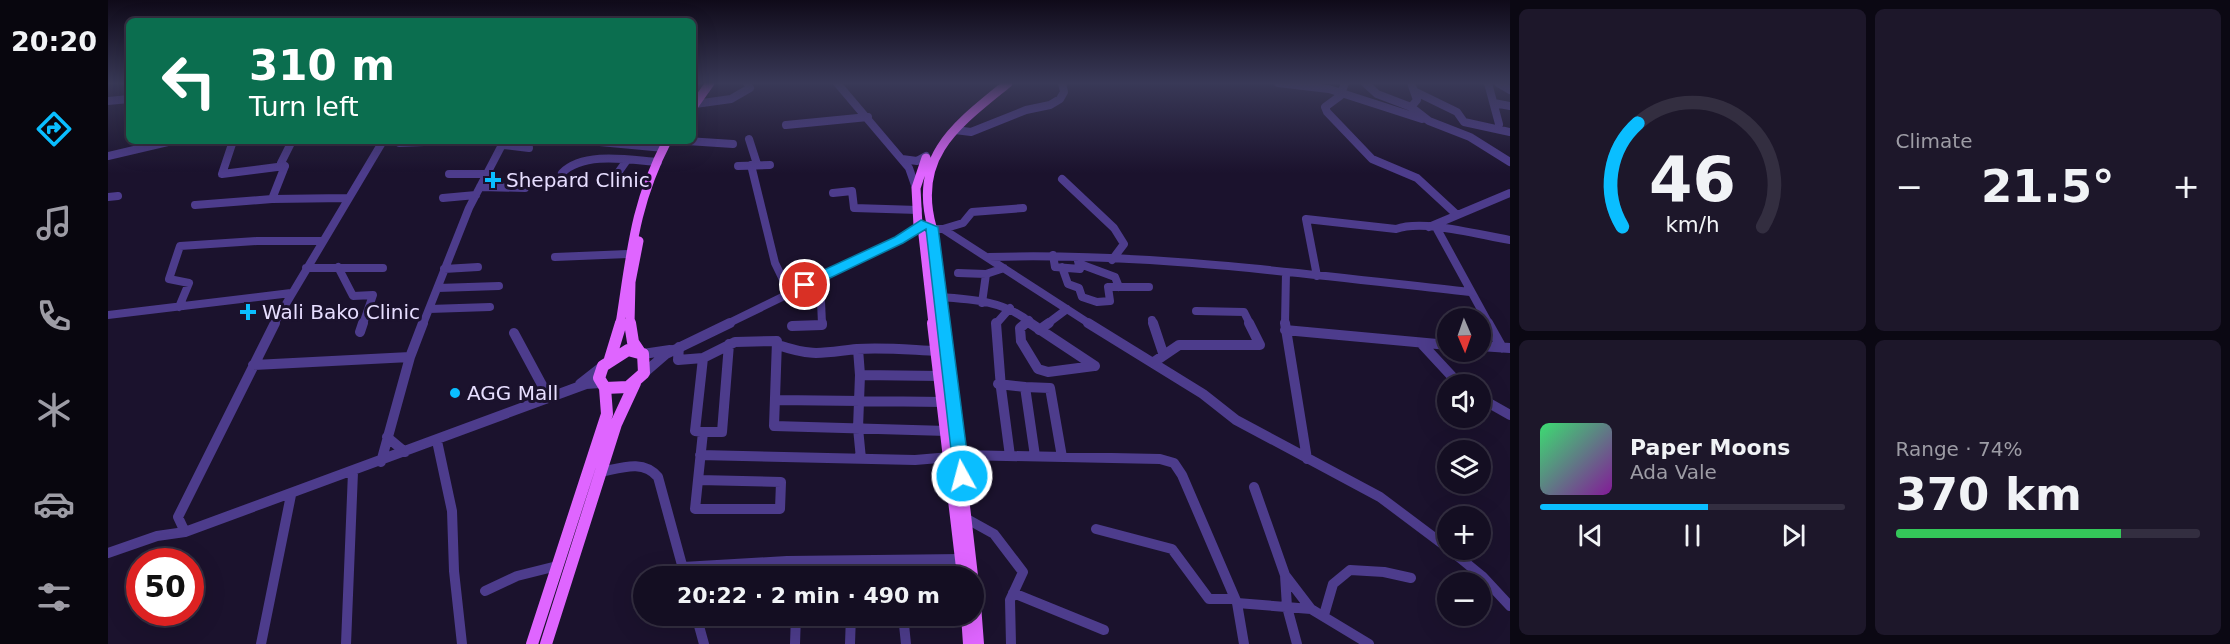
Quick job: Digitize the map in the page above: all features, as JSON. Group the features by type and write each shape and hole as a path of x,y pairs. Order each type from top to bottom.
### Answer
{"main road":[{"path":"967,113 950,127 926,156 916,188 918,210 927,230 947,431 955,456 967,519 971,566"},
{"path":"962,566 955,456 938,297 924,207 924,186 934,155 954,130 973,113"},
{"path":"532,644 607,414 602,386 606,363 616,338 628,254 644,200 666,144"},
{"path":"546,644 622,405 639,378 641,353 632,344 630,332 633,270 652,193 674,144"},
{"path":"606,363 624,351 641,353"},
{"path":"602,386 620,389 639,378"},
{"path":"968,626 969,644"},
{"path":"977,626 978,644"}],"street":[{"path":"864,113 911,170 916,188"},
{"path":"954,130 972,132 1019,113"},
{"path":"1328,113 1372,159 1417,178 1456,214"},
{"path":"1405,113 1470,138 1510,162"},
{"path":"1419,113 1430,121"},
{"path":"1458,113 1464,122 1510,132"},
{"path":"1496,113 1499,124"},
{"path":"786,125 868,117"},
{"path":"749,140 768,243 781,280 789,292"},
{"path":"696,143 732,144"},
{"path":"108,156 163,144"},
{"path":"232,144 222,174 285,166"},
{"path":"285,166 281,163 290,144"},
{"path":"185,532 178,517 253,365 291,293 346,198 381,144"},
{"path":"381,462 410,357 444,269 478,191 502,144"},
{"path":"512,144 530,148"},
{"path":"902,159 917,161 926,156"},
{"path":"562,173 564,168 582,162 627,160 658,162"},
{"path":"615,177 627,160"},
{"path":"738,166 770,165"},
{"path":"272,199 285,166"},
{"path":"449,174 487,174"},
{"path":"1062,179 1114,228 1124,244 1112,260"},
{"path":"443,198 457,202 478,191 525,188"},
{"path":"833,193 852,191 854,208 918,210"},
{"path":"1433,228 1456,214 1510,193"},
{"path":"108,197 118,196"},
{"path":"195,205 272,199 346,198"},
{"path":"639,378 666,354 679,347 899,240 927,230 963,223 972,212 1023,208"},
{"path":"1317,276 1306,219 1396,229 1407,225 1510,240"},
{"path":"1433,228 1506,348"},
{"path":"927,230 989,257 1203,394 1236,420 1380,496 1437,540"},
{"path":"179,307 189,283 169,279 180,246 257,241 322,241"},
{"path":"555,257 628,254"},
{"path":"989,257 1053,255 1079,260 1112,260 1286,272 1470,292"},
{"path":"1053,255 1055,267 1080,269 1079,260"},
{"path":"1079,260 1115,277 1119,287"},
{"path":"338,267 353,296 373,295 360,332"},
{"path":"444,269 478,267"},
{"path":"1062,267 1068,284 1079,288 1082,297 1097,302 1110,301 1108,287 1149,287"},
{"path":"306,268 383,268"},
{"path":"958,273 986,274 1004,268"},
{"path":"1286,272 1285,330 1307,459"},
{"path":"982,303 986,274"},
{"path":"792,326 822,325 820,278"},
{"path":"438,288 499,286"},
{"path":"108,315 291,293"},
{"path":"938,297 1010,308 1029,320 1039,330 1095,366 1048,372 1038,369 1021,341 1020,328 1029,320"},
{"path":"429,309 490,307"},
{"path":"1010,308 996,321 1000,370 998,384 1010,456"},
{"path":"1039,330 1067,309"},
{"path":"1154,362 1163,353 1179,345 1260,345 1244,312 1196,311"},
{"path":"1152,320 1163,353"},
{"path":"1285,330 1437,344"},
{"path":"514,333 549,398"},
{"path":"679,347 678,360 703,358 722,351 729,344 777,341 778,345 799,352 826,355 858,349 938,351"},
{"path":"1420,343 1449,374"},
{"path":"703,358 695,431 723,432 729,344"},
{"path":"778,345 774,426 947,431"},
{"path":"641,353 679,347"},
{"path":"1491,347 1506,348"},
{"path":"858,349 860,375 858,428 861,459"},
{"path":"253,365 410,357"},
{"path":"561,394 586,380 606,363"},
{"path":"860,375 941,376"},
{"path":"108,553 157,536 185,532 291,495 586,384 602,386"},
{"path":"998,384 1050,388 1062,457"},
{"path":"1025,387 1035,456"},
{"path":"777,400 945,402"},
{"path":"1491,404 1510,415"},
{"path":"699,480 781,482 780,509 695,508 703,432"},
{"path":"387,437 405,453"},
{"path":"437,441 452,511 454,571 462,644"},
{"path":"700,455 830,456 861,459 955,456 1160,459 1174,464 1182,475 1235,601 1244,644"},
{"path":"601,472 645,465 653,469 658,477 682,566"},
{"path":"345,644 353,472"},
{"path":"1254,487 1285,575 1287,607 1298,644"},
{"path":"261,644 282,550 291,495"},
{"path":"967,519 994,534 1023,572 1010,600 1011,644"},
{"path":"1096,529 1172,549 1209,599 1311,609 1369,644"},
{"path":"708,566 724,562 825,559 897,561 962,559"},
{"path":"1463,560 1482,576 1510,606"},
{"path":"897,561 898,566"},
{"path":"784,562 785,566"},
{"path":"484,591 517,576 557,566"},
{"path":"1324,615 1333,584 1350,570 1384,572 1411,578"},
{"path":"1285,575 1311,609"},
{"path":"1013,593 1104,630"},
{"path":"699,626 704,644"},
{"path":"795,644 796,626"},
{"path":"850,644 851,626"},
{"path":"904,626 906,644"}],"place":[{"name":"Shepard Clinic","path":"493,180"},
{"name":"Wali Bako Clinic","path":"248,312"},
{"name":"AGG Mall","path":"455,393"}],"route":[{"path":"805,285 899,240 921,224 933,228 931,237 938,297 962,476"}]}
